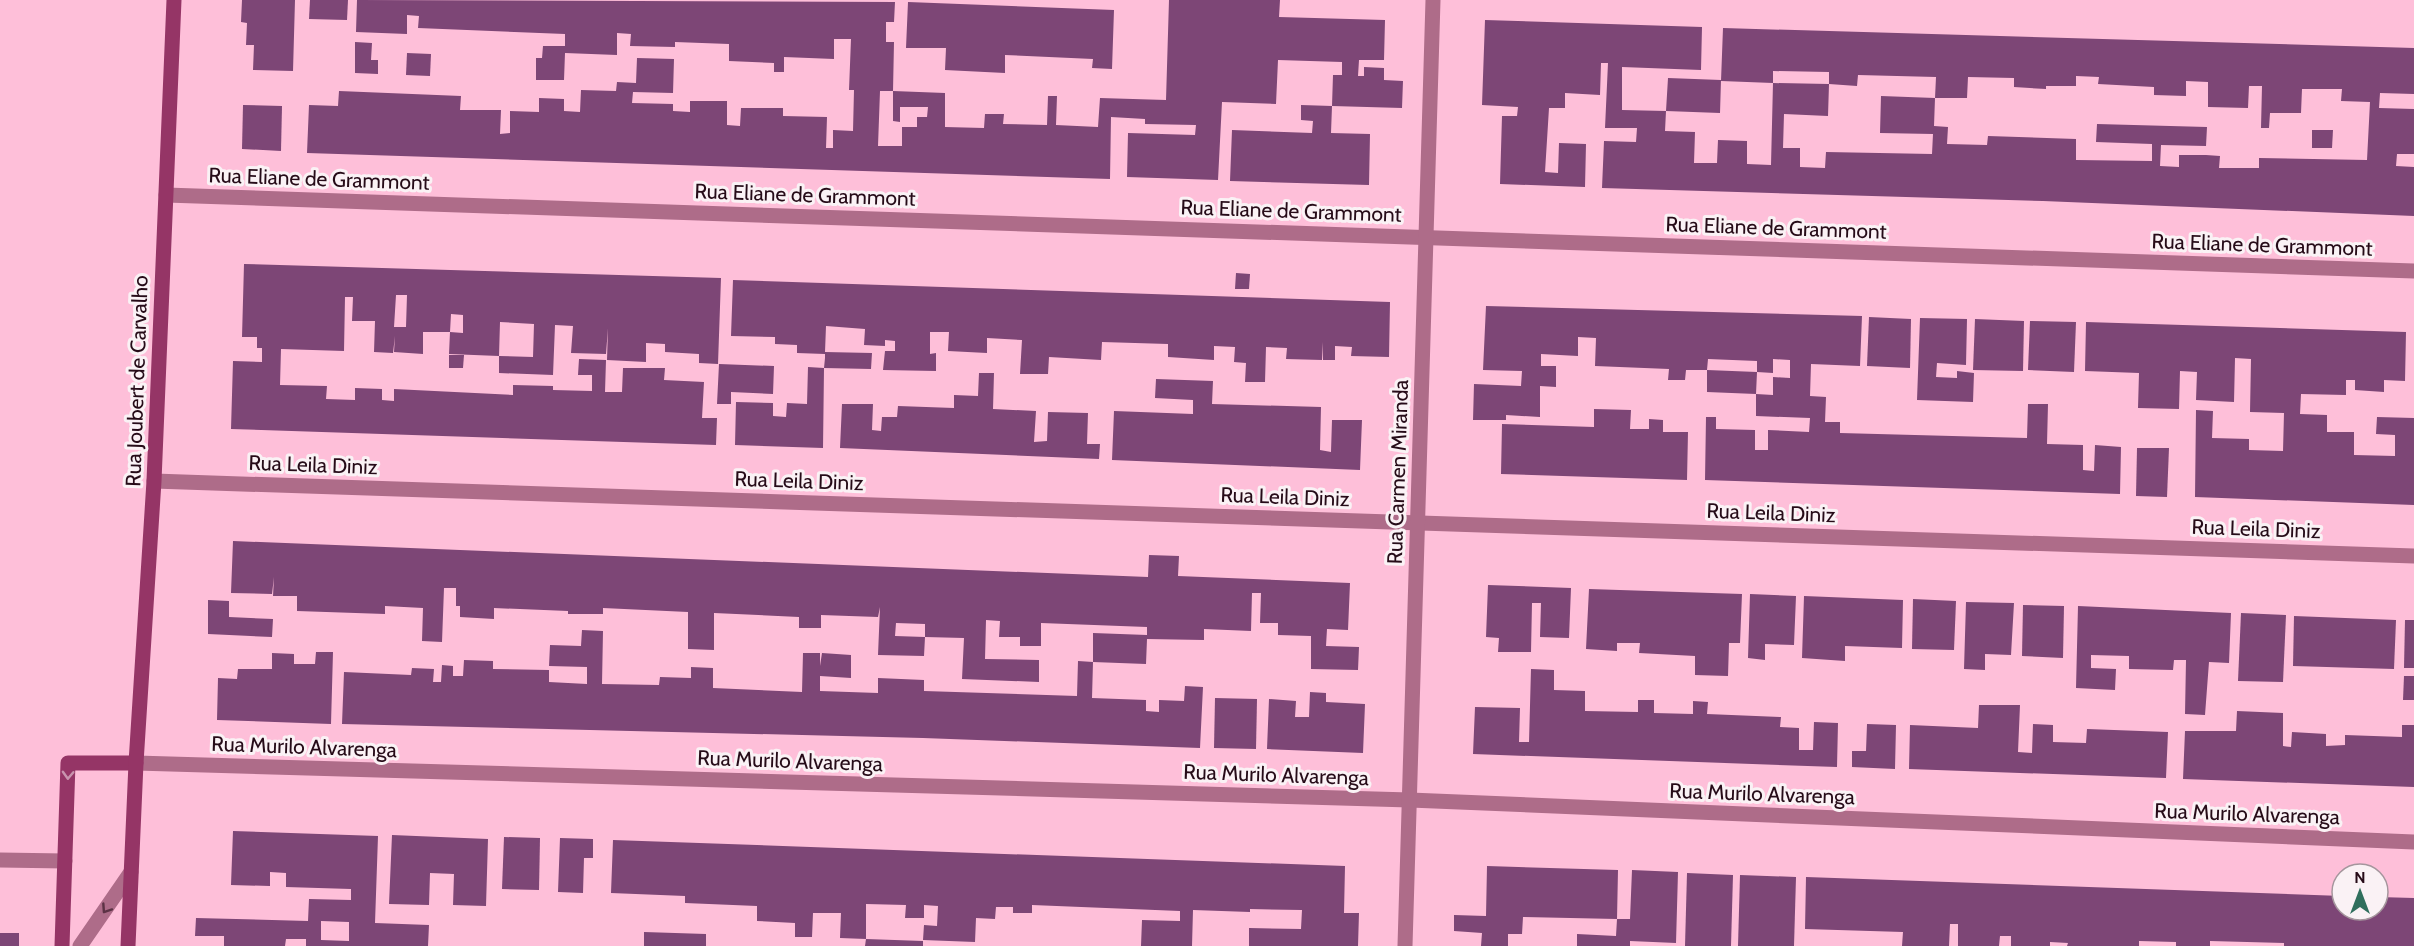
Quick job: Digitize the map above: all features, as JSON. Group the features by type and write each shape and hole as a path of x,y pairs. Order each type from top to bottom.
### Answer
{"street":[{"name":"Rua Joubert de Carvalho","path":"128,946 136,763 154,481 174,0"},
{"name":"Rua Carmen Miranda","path":"1406,946 1433,0"},
{"name":"Rua Eliane de Grammont","path":"166,195 2414,271"},
{"name":"Rua Leila Diniz","path":"154,481 2414,556"},
{"path":"62,946 68,763 136,763"},
{"name":"Rua Murilo Alvarenga","path":"136,763 1410,800 2414,842"},
{"path":"0,860 65,861"},
{"path":"80,946 131,872"}],"building":[{"path":"242,0 295,0 293,71 253,70 254,45 246,45 247,23 241,22"},
{"path":"310,0 348,0 347,20 309,19"},
{"path":"357,0 895,2 894,22 886,22 886,42 894,42 893,91 945,93 945,127 984,128 985,114 1004,114 1003,124 1047,125 1048,96 1057,96 1056,125 1098,127 1100,98 1166,100 1169,0 1280,0 1279,17 1385,20 1384,60 1359,60 1358,76 1364,76 1364,67 1384,68 1384,80 1403,81 1402,108 1332,106 1333,75 1342,75 1342,62 1278,60 1276,104 1222,102 1218,180 1127,177 1128,133 1195,135 1196,125 1145,124 1145,119 1111,117 1110,179 307,153 309,105 338,106 339,91 461,96 460,110 501,110 500,134 510,133 510,111 539,112 539,98 564,99 564,111 580,112 581,90 616,91 617,82 636,83 637,58 674,59 673,93 633,92 632,103 673,104 673,111 690,112 690,101 727,101 727,125 740,126 741,108 783,108 783,116 827,117 826,148 833,148 833,130 853,131 854,90 849,90 851,39 834,39 834,59 784,57 784,72 774,72 774,63 729,61 729,44 675,42 675,47 630,46 631,34 617,33 617,55 565,53 564,80 536,80 536,58 542,58 543,46 565,46 565,34 418,28 419,16 407,15 407,34 356,32","holes":["880,91 893,91 893,121 900,122 900,107 928,107 927,117 917,117 917,127 902,127 902,146 878,146"]},
{"path":"908,2 1114,10 1112,69 1092,68 1093,59 1005,55 1005,73 945,70 946,48 906,48"},
{"path":"1485,20 1702,27 1701,70 1622,67 1622,110 1666,111 1665,131 1695,132 1694,163 1717,163 1718,140 1747,141 1747,164 1771,165 1773,83 1721,81 1723,28 2414,48 2414,94 2380,93 2379,108 2414,109 2414,154 2397,154 2396,166 2414,167 2414,216 2043,201 1602,188 1604,141 1636,142 1637,128 1605,128 1608,63 1601,63 1600,95 1565,93 1565,108 1549,108 1545,172 1558,173 1559,143 1586,144 1585,187 1500,184 1502,116 1517,116 1518,107 1482,105","holes":["1773,71 1829,72 1829,84 1773,83","1858,75 1936,77 1935,98 1881,96 1880,133 1933,134 1932,154 1826,152 1825,168 1800,167 1800,148 1783,148 1784,114 1828,116 1829,84 1857,86","2076,76 2099,77 2098,84 2154,87 2154,95 2186,96 2186,81 2208,82 2208,107 2248,108 2249,86 2262,86 2261,128 2269,128 2270,113 2301,113 2302,89 2342,89 2341,101 2370,102 2367,160 2259,158 2259,168 2219,168 2220,156 2179,155 2179,167 2160,166 2161,145 2206,146 2207,127 2097,124 2096,142 2152,144 2152,161 2076,160 2076,139 1988,136 1987,145 1947,144 1948,127 1934,126 1935,98 1967,98 1968,77 2014,78 2014,87 2046,89 2046,86 2076,86"]},
{"path":"355,42 372,43 371,60 378,60 378,74 355,73"},
{"path":"407,53 431,54 430,76 406,75"},
{"path":"1668,78 1721,80 1720,113 1666,111"},
{"path":"243,105 282,106 281,151 242,149"},
{"path":"1301,105 1332,106 1331,133 1370,134 1369,185 1230,181 1232,130 1312,133 1313,121 1301,120"},
{"path":"2312,130 2333,130 2332,148 2312,148"},
{"path":"244,264 721,278 718,364 699,363 699,354 665,352 665,344 646,343 646,362 607,360 608,328 606,354 571,353 573,326 555,325 553,375 499,373 499,356 449,354 450,332 423,332 423,354 394,352 395,336 393,353 374,352 375,321 352,321 353,297 345,297 344,351 281,349 280,385 327,386 326,399 355,400 355,388 382,389 382,400 394,401 394,389 513,395 513,385 553,386 553,390 592,391 592,375 578,375 579,359 606,360 605,392 622,392 623,368 665,368 664,380 704,382 702,418 717,418 716,445 231,429 233,361 262,362 262,348 257,348 257,337 242,337","holes":["396,295 407,295 406,327 394,327","451,314 463,315 463,333 450,332","500,322 534,324 533,357 499,356"]},
{"path":"1236,273 1250,274 1249,289 1235,289"},
{"path":"733,280 1390,302 1389,357 1351,356 1352,347 1335,346 1335,360 1323,360 1323,342 1322,360 1286,359 1287,348 1266,347 1265,382 1245,382 1246,363 1234,362 1235,347 1214,346 1214,360 1168,357 1168,344 1102,342 1101,360 1049,357 1048,374 1020,374 1022,340 987,338 987,353 948,351 949,332 930,332 930,354 936,353 936,371 883,370 885,351 895,351 895,341 885,340 885,346 864,345 865,329 826,326 825,352 872,353 871,369 824,368 825,354 797,353 797,345 775,344 775,337 731,336"},
{"path":"1486,306 1862,316 1860,366 1811,364 1810,396 1826,397 1825,422 1840,422 1840,433 2027,438 2028,404 2048,404 2047,444 2083,445 2083,470 2094,471 2095,445 2121,447 2120,494 1705,480 1706,417 1716,417 1716,429 1755,430 1755,450 1768,450 1768,430 1809,432 1810,418 1756,416 1756,394 1773,395 1773,377 1790,378 1790,360 1773,359 1773,373 1757,372 1757,361 1708,359 1707,370 1686,370 1685,380 1668,380 1669,369 1595,366 1596,338 1578,337 1578,356 1541,354 1541,366 1556,366 1556,387 1540,386 1540,417 1506,415 1506,420 1473,420 1474,384 1521,386 1522,371 1483,370"},
{"path":"1869,317 1911,319 1910,368 1867,366"},
{"path":"1920,318 1967,319 1966,365 1937,363 1936,377 1957,378 1957,371 1974,373 1973,402 1917,400"},
{"path":"1975,319 2024,321 2023,371 1973,370"},
{"path":"2030,321 2076,322 2074,372 2028,370"},
{"path":"2086,322 2406,332 2405,381 2384,380 2384,392 2355,390 2355,380 2346,380 2346,395 2301,394 2300,414 2327,415 2327,432 2354,432 2354,455 2395,456 2395,435 2376,434 2377,417 2414,418 2414,505 2195,497 2196,410 2213,411 2212,438 2249,439 2249,450 2283,451 2284,413 2250,412 2251,359 2235,358 2234,402 2196,400 2197,372 2180,371 2179,409 2138,408 2139,373 2085,371"},
{"path":"449,355 464,355 463,368 449,368"},
{"path":"719,364 774,366 773,394 731,392 731,404 717,404"},
{"path":"808,367 824,368 823,448 735,445 736,402 773,403 773,416 786,417 787,403 807,404"},
{"path":"1707,370 1757,372 1756,394 1707,392"},
{"path":"979,373 994,373 993,409 1036,411 1034,442 1047,441 1048,412 1088,413 1087,444 1100,444 1099,459 840,448 842,404 873,404 872,430 881,431 882,417 897,417 898,406 954,408 954,395 978,396"},
{"path":"1156,379 1213,381 1212,404 1321,407 1320,450 1331,452 1332,420 1362,420 1360,470 1112,460 1114,411 1193,414 1193,400 1155,398"},
{"path":"1594,409 1631,410 1630,429 1649,429 1649,419 1663,420 1663,432 1688,432 1687,480 1501,474 1502,424 1594,427"},
{"path":"2137,448 2169,448 2167,497 2136,496"},
{"path":"233,541 1148,577 1149,555 1179,556 1178,576 1350,583 1348,630 1327,629 1326,646 1359,647 1358,670 1311,669 1311,636 1278,635 1278,623 1260,623 1261,593 1252,593 1251,631 1204,629 1204,640 1147,639 1146,664 1093,662 1093,633 1147,635 1147,627 1041,623 1041,646 1020,646 1020,637 999,637 1000,621 986,620 985,659 1039,660 1039,682 962,679 964,638 925,637 924,656 878,655 880,607 878,617 821,615 821,628 799,628 799,617 714,613 714,650 688,649 688,612 603,608 603,614 568,614 568,611 494,608 494,619 460,617 460,606 456,606 456,588 444,588 442,642 422,641 423,608 385,606 385,614 297,611 297,596 273,596 274,577 272,594 231,593","holes":["896,623 925,624 925,637 895,636"]},
{"path":"1488,585 1571,588 1569,638 1540,637 1541,603 1532,603 1531,652 1498,652 1499,638 1486,637"},
{"path":"1589,589 1742,594 1740,643 1729,643 1728,676 1695,675 1695,656 1639,653 1640,643 1617,643 1617,651 1586,649"},
{"path":"1750,594 1796,596 1794,645 1765,644 1765,660 1748,658"},
{"path":"1804,596 1903,600 1902,648 1845,646 1845,661 1802,658"},
{"path":"1913,599 1956,601 1954,650 1912,649"},
{"path":"208,600 229,601 229,617 273,619 272,637 208,634"},
{"path":"1966,602 2014,603 2011,655 1985,654 1985,670 1964,669"},
{"path":"2023,605 2064,606 2063,658 2022,656"},
{"path":"2078,606 2231,613 2229,663 2209,662 2205,715 2185,714 2186,660 2174,660 2173,670 2129,669 2129,656 2091,655 2091,668 2116,669 2115,690 2076,688"},
{"path":"2241,613 2286,615 2283,682 2238,681"},
{"path":"2294,616 2396,620 2394,669 2293,666"},
{"path":"2405,620 2414,620 2414,668 2404,668"},
{"path":"582,630 603,631 602,684 659,685 660,677 691,678 691,667 713,668 713,688 802,692 803,653 820,653 820,666 822,653 851,655 851,678 820,676 820,691 878,693 878,678 924,680 924,691 1077,696 1078,661 1093,662 1092,698 1146,700 1146,711 1159,712 1159,700 1184,701 1185,686 1203,687 1200,748 923,738 342,724 344,672 411,675 412,668 434,669 433,682 441,682 442,665 453,666 453,676 463,676 464,660 493,661 493,669 549,670 549,682 587,684 587,667 549,666 550,645 581,646"},
{"path":"316,652 333,652 331,724 217,720 218,678 237,679 238,669 272,669 272,653 294,654 294,664 315,664"},
{"path":"1531,669 1554,670 1554,690 1585,691 1585,711 1638,712 1638,700 1654,700 1654,713 1693,714 1693,701 1708,702 1707,714 1781,717 1780,727 1799,728 1799,750 1813,750 1814,722 1838,723 1837,767 1473,754 1475,707 1520,708 1519,742 1529,742"},
{"path":"2404,676 2414,676 2414,700 2403,700"},
{"path":"1310,692 1326,693 1326,702 1365,704 1363,753 1267,749 1269,699 1296,701 1295,717 1309,717"},
{"path":"1215,698 1257,699 1256,749 1214,748"},
{"path":"1979,705 2020,705 2018,752 2032,753 2033,724 2053,725 2053,742 2086,743 2087,729 2168,732 2166,778 1909,769 1910,725 1978,728"},
{"path":"2237,711 2283,713 2283,746 2291,747 2292,732 2326,734 2326,746 2345,745 2345,735 2402,737 2402,725 2414,725 2414,787 2183,779 2185,731 2236,731"},
{"path":"1867,724 1896,725 1895,769 1852,767 1852,751 1866,751"},
{"path":"233,831 378,836 375,923 429,925 428,946 306,946 306,939 286,939 285,946 224,946 224,936 195,936 196,918 308,921 309,899 351,900 351,889 286,887 286,873 270,872 270,886 231,885","holes":["321,921 349,922 349,941 321,940"]},
{"path":"392,835 488,839 486,906 453,905 454,874 430,873 429,905 389,904"},
{"path":"504,837 540,838 539,890 502,889"},
{"path":"560,838 593,839 593,858 584,858 583,893 558,892"},
{"path":"613,840 1345,866 1344,913 1359,913 1358,946 1249,946 1249,928 1301,929 1302,910 1250,909 1250,912 1193,910 1192,946 1141,946 1142,920 1180,921 1180,911 1032,905 1032,913 1013,913 1013,907 996,907 995,919 976,918 975,942 923,940 924,925 937,926 938,906 924,905 924,918 905,918 906,905 866,904 866,939 840,938 841,913 813,913 812,937 795,937 795,923 757,921 757,906 685,903 685,896 611,893"},
{"path":"1487,866 1618,870 1617,919 1523,917 1522,934 1508,934 1508,946 1481,946 1482,933 1454,931 1454,915 1486,916"},
{"path":"1632,870 1678,872 1676,943 1630,941 1630,946 1577,946 1577,934 1616,936 1617,919 1630,919"},
{"path":"1687,873 1733,875 1731,946 1685,946"},
{"path":"1740,875 1796,877 1794,946 1738,946"},
{"path":"1806,877 2330,896 2330,922 2390,922 2390,897 2414,898 2414,946 2284,946 2284,943 2210,941 2210,946 2176,946 2176,942 2139,941 2139,946 2067,946 2068,943 2050,942 2050,946 2011,946 2011,936 2000,936 1999,946 1958,946 1958,924 1950,924 1949,946 1902,946 1903,932 1805,929"},
{"path":"644,932 706,934 706,946 644,946"},
{"path":"0,933 19,933 19,946 0,946"},
{"path":"866,939 923,941 923,946 865,946"}]}
